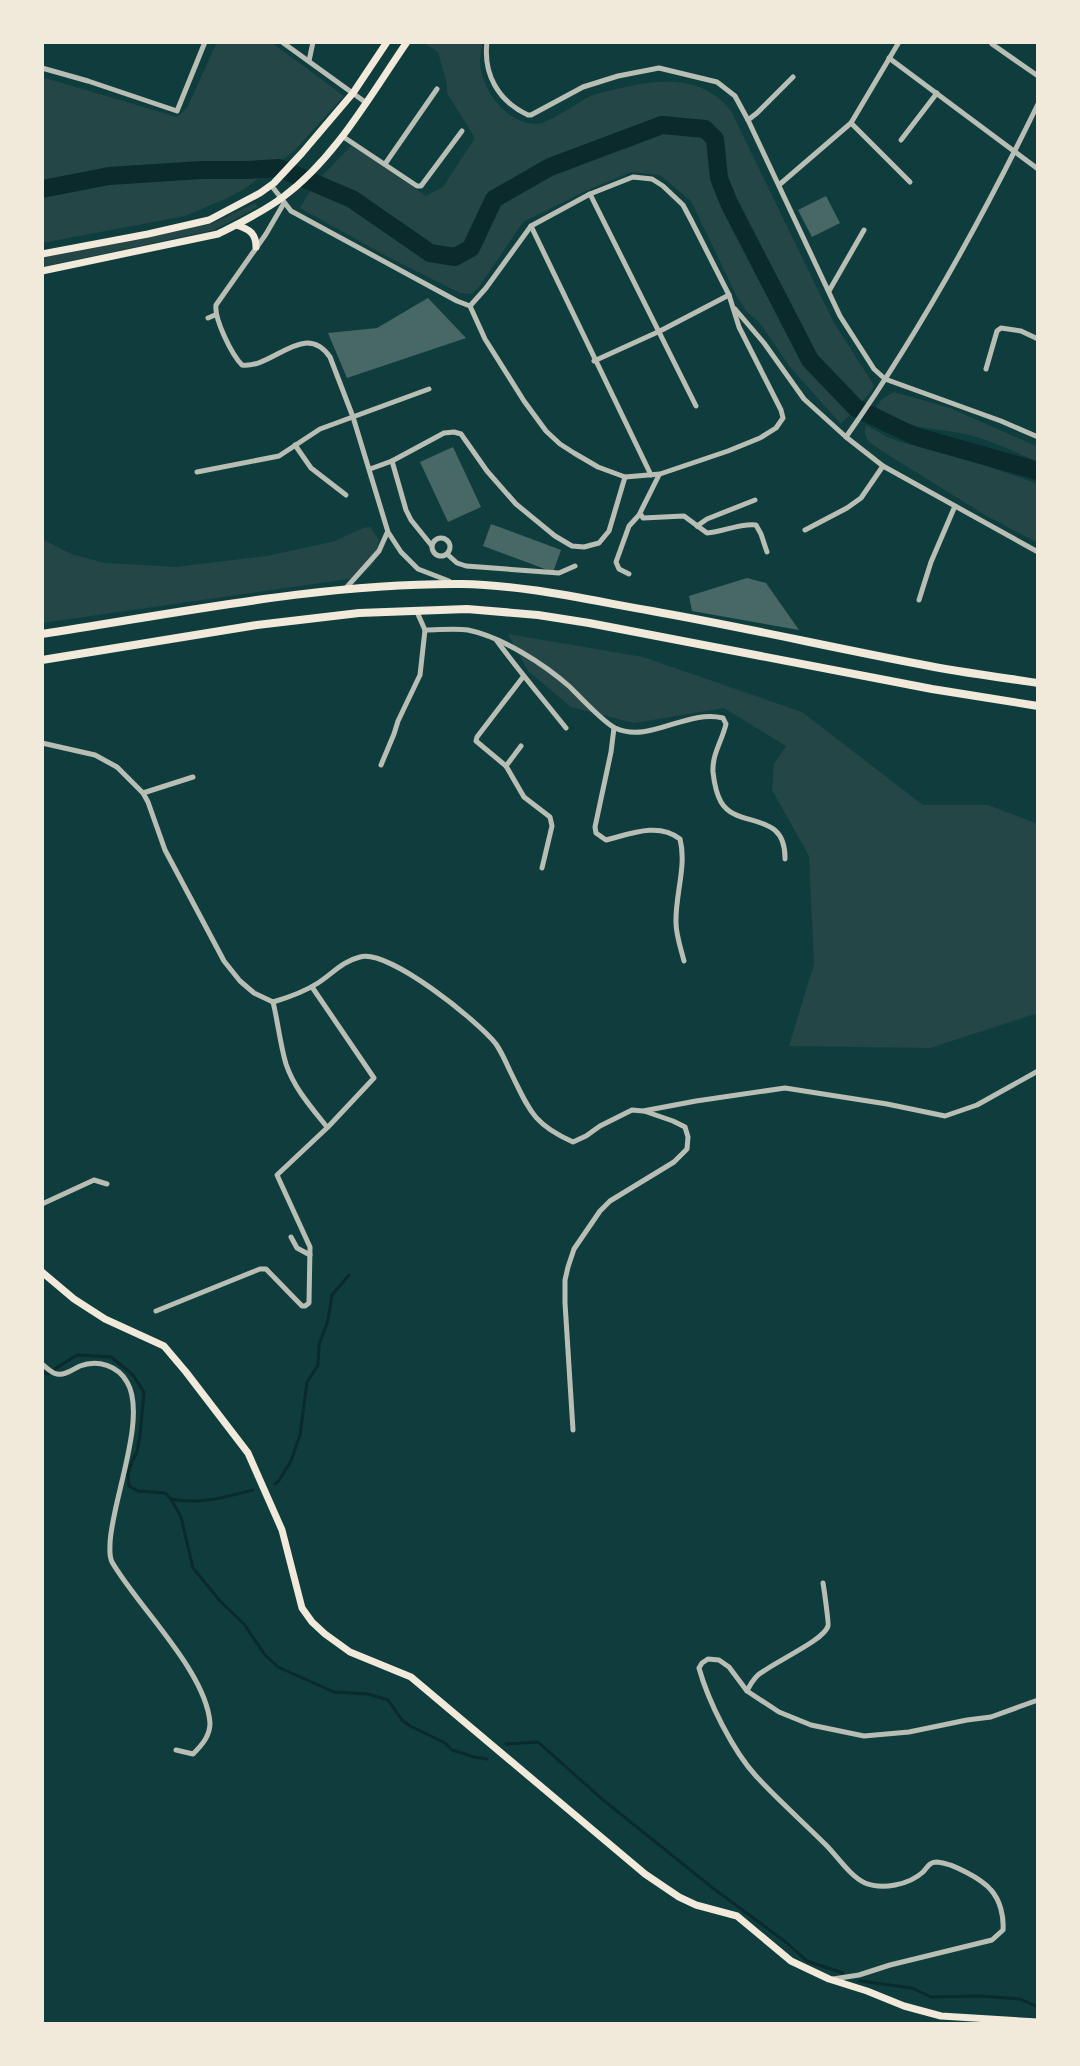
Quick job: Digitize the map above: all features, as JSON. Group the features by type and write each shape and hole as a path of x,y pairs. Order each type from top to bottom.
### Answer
{"highway":[{"path":"42,634 267,599 344,590 462,584 580,598 748,628 921,665 1038,683"},
{"path":"42,660 298,619 467,609 576,621 932,689 1038,706"}],"main road":[{"path":"42,254 209,220 260,193 302,153 353,93 387,42"},
{"path":"42,271 218,234 283,199 342,136 407,42"},
{"path":"236,225 253,232 256,247"},
{"path":"42,1272 74,1299 105,1319 164,1346 186,1372 248,1453 282,1530 302,1608 325,1634 350,1652 411,1677 645,1874 696,1905 737,1916 791,1961 829,1979 941,2016 1038,2022"}],"street":[{"path":"42,68 177,111 205,42"},
{"path":"282,42 365,102"},
{"path":"309,61 313,42"},
{"path":"487,42 486,66 492,80 507,102 528,115 583,87 659,68 717,82 735,96 840,316 874,369 885,379 1038,437"},
{"path":"779,185 851,123 899,42"},
{"path":"992,44 1038,76"},
{"path":"889,58 1038,169"},
{"path":"748,120 793,77"},
{"path":"385,164 437,89"},
{"path":"901,140 937,93"},
{"path":"846,437 962,253 1038,104"},
{"path":"851,123 910,182"},
{"path":"342,136 421,186 462,131"},
{"path":"272,184 291,211 470,306 485,339 546,431 560,444 598,467 625,477 660,474 760,438 776,428 783,418 739,327 729,295 683,205 658,182 633,177 590,194 531,226 470,306"},
{"path":"590,194 696,406"},
{"path":"283,199 256,247 216,305 215,315 242,365 252,365 301,343 318,344 324,348 353,417 388,532 401,552 418,569 462,584"},
{"path":"531,226 651,475"},
{"path":"829,291 864,230"},
{"path":"594,361 729,295"},
{"path":"733,306 804,399 846,437 883,466 1038,552"},
{"path":"208,318 215,315"},
{"path":"986,369 997,331 1001,328 1021,331 1038,339"},
{"path":"197,472 279,456 320,429 429,389"},
{"path":"370,469 392,461 444,433 461,434 487,471 516,504 555,536 572,546 584,547 599,543 609,531 625,477"},
{"path":"295,445 311,468 346,495"},
{"path":"392,461 406,510 437,555 447,554 466,566 559,573 575,566"},
{"path":"805,530 861,498 883,466"},
{"path":"629,574 619,569 616,562 629,526 640,513 660,474"},
{"path":"697,526 755,500"},
{"path":"919,600 955,506"},
{"path":"640,513 643,518 684,516 707,533 756,525 767,552"},
{"path":"344,590 379,551 388,532"},
{"path":"432,546 435,540 445,538 451,547 447,554"},
{"path":"381,765 420,675 425,630 417,611"},
{"path":"425,630 466,630 497,640 566,684 614,728 643,733 709,715 723,718 726,724 715,749 713,771 721,802 727,810 762,823 779,834 785,844 785,859"},
{"path":"497,640 566,728"},
{"path":"523,677 476,741 506,766 524,797 550,817 552,826 542,868"},
{"path":"614,728 596,833 606,840 643,831 662,831 680,839 683,858 678,881 676,925 684,961"},
{"path":"42,743 95,755 117,767 143,793 165,850 224,961 254,993 273,1002 298,995 342,964 361,956 373,956 408,973 480,1027 503,1053 529,1110 555,1134 573,1142 632,1110 643,1111 685,1127 687,1149 674,1162 610,1201 574,1249 565,1280 573,1430"},
{"path":"506,766 521,746"},
{"path":"143,793 193,777"},
{"path":"156,1311 260,1269 266,1269 296,1302 302,1306 309,1303 310,1247 277,1173 328,1127 374,1078 312,987"},
{"path":"273,1002 292,1079 328,1127"},
{"path":"643,1111 785,1088 945,1116 977,1105 1038,1071"},
{"path":"42,1204 94,1180 107,1184"},
{"path":"291,1237 297,1248 311,1255"},
{"path":"42,1364 52,1372 63,1374 81,1365 104,1364 121,1374 131,1390 130,1443 110,1531 110,1558 190,1671 203,1696 210,1725 205,1742 193,1754 176,1750"},
{"path":"747,1691 754,1678 828,1629 823,1583"},
{"path":"829,1979 859,1975 992,1940 1003,1930 1001,1908 991,1889 984,1884 956,1867 935,1862 901,1884 875,1886 856,1878 750,1768 705,1690 699,1668 702,1663 708,1659 719,1660 729,1667 747,1691 779,1712 811,1725 864,1736 909,1732 991,1717 1038,1700"}],"shaded area":[{"path":"217,42 271,42 344,96 295,150 246,188 227,198 185,216 42,243 42,77 177,117 187,108"},
{"path":"423,42 482,42 481,72 490,94 506,112 526,123 543,123 594,95 648,83 693,85 720,99 731,111 834,323 874,386 870,393 841,424 790,367 760,323 747,312 691,201 660,175 631,172 523,222 471,294 460,293 388,257 300,208 315,183 352,145 426,196 443,187 475,138 447,93 438,52"},
{"path":"255,203 258,207 214,230 42,267 42,257 162,231 211,224"},
{"path":"894,392 950,408 1038,447 1038,462 973,436 900,421 876,407"},
{"path":"866,425 889,438 933,447 1038,484 1038,543 985,515 882,451 866,438"},
{"path":"370,527 379,540 377,553 370,567 355,578 42,623 42,539 71,554 105,563 175,567 267,556 335,541"},
{"path":"508,634 643,657 802,712 923,805 988,805 1038,824 1038,1013 930,1048 789,1046 814,964 809,856 772,790 774,764 786,746 724,708 634,723 571,707 528,671"}],"building":[{"path":"826,196 840,223 812,237 798,210"},
{"path":"428,298 466,338 347,378 328,333 377,328"},
{"path":"453,447 481,507 448,522 420,462"},
{"path":"491,524 561,550 553,572 483,546"},
{"path":"747,578 766,583 799,630 692,611 689,596"}],"waterway":[{"path":"42,189 109,176 279,168 352,199 430,253 455,257 471,248 494,199 550,167 662,125 705,129 715,139 719,178 729,203 810,360 856,408 914,436 1038,471"},
{"path":"275,1484 291,1461 300,1435 307,1382 318,1365 319,1345 328,1320 332,1295 349,1275"},
{"path":"42,1372 47,1374 77,1355 111,1357 133,1375 144,1392 140,1435 128,1475 129,1486 138,1491 165,1493 171,1499 181,1517 193,1568 278,1667 334,1692 368,1694 388,1700 410,1726 445,1743 452,1750 487,1759"},
{"path":"171,1499 202,1501 253,1490"},
{"path":"506,1744 538,1742 602,1799 807,1961 843,1973"},
{"path":"860,1981 912,1988 931,1997 1020,1999 1038,2007"}]}
